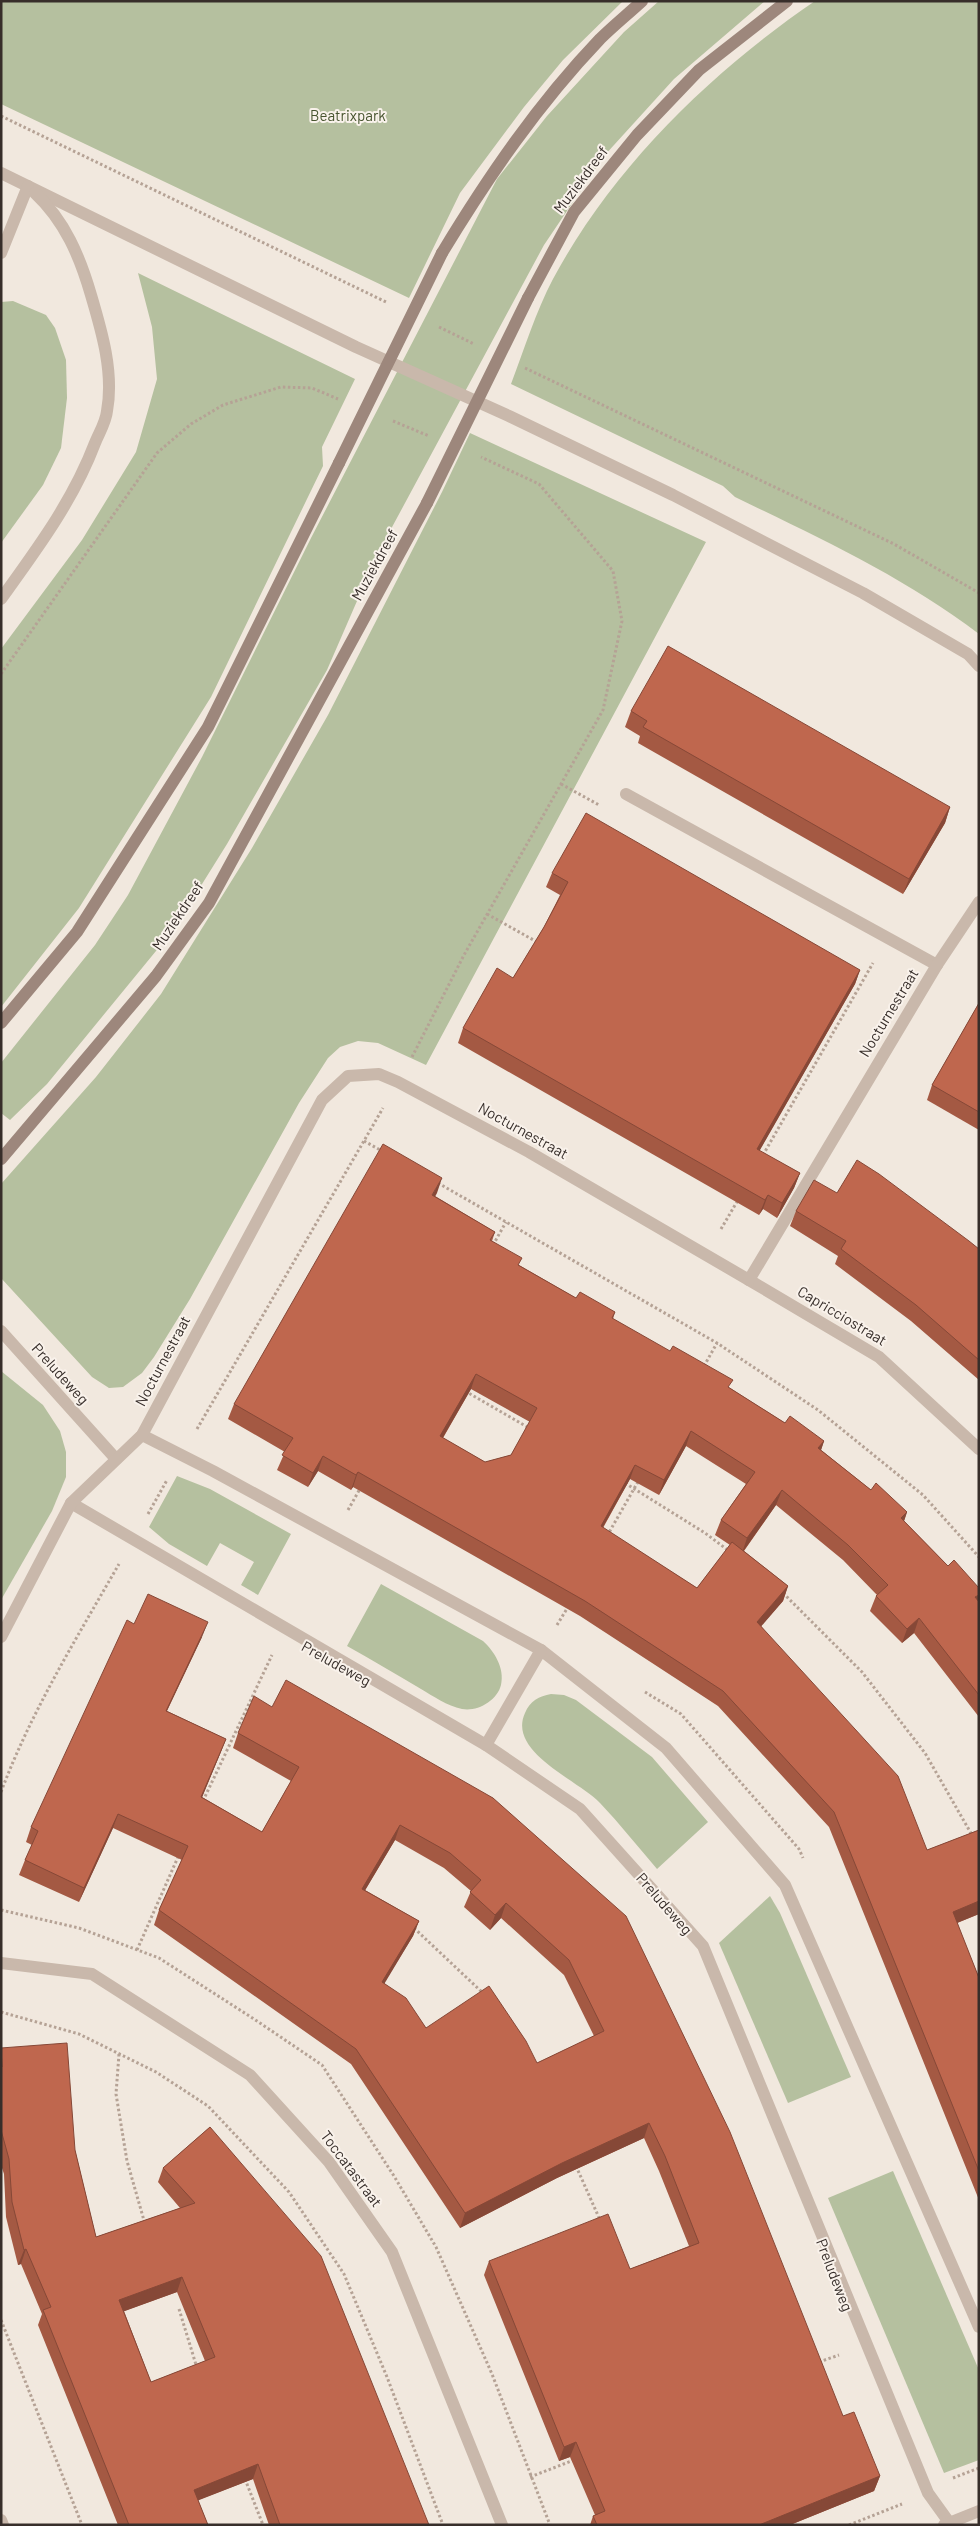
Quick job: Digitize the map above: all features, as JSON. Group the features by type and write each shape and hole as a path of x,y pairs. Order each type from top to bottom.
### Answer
{"main road":[{"path":"1,1023 77,932 208,727 442,253 485,183 530,121 600,39 642,1"},
{"name":"Muziekdreef","path":"1,1159 156,976 209,903 427,503 528,298 574,212 637,135 699,70 787,1"}],"street":[{"path":"1,173 356,347 509,416 673,495 863,593 968,654 979,666"},
{"path":"1,253 28,186"},
{"path":"1,599 51,530 65,506 83,474 107,412 109,379 100,326 84,272 63,225 46,203 28,186"},
{"name":"Nocturnestraat","path":"626,794 937,965"},
{"name":"Nocturnestraat","path":"1,1637 72,1504 142,1435 322,1100 348,1076 379,1074 398,1082 529,1152 749,1280 937,965 979,902"},
{"name":"Capricciostraat","path":"749,1280 879,1357 979,1449"},
{"name":"Preludeweg","path":"1,1331 116,1460"},
{"path":"142,1435 541,1650 666,1748 785,1885 979,2327"},
{"name":"Preludeweg","path":"72,1504 486,1745 580,1809 703,1946 928,2493 949,2524"},
{"path":"486,1745 541,1650"},
{"name":"Toccatastraat","path":"1,1963 92,1974 250,2075 329,2162 392,2252 502,2525"},
{"path":"949,2524 979,2511"},
{"path":"1,2520 3,2525"}],"path":[{"path":"1,674 157,452 191,424 223,405 281,387 312,388 346,402"},
{"path":"391,420 436,439"},
{"path":"204,1435 196,1430 398,1082 487,914 603,710 622,621 612,571 540,484 472,453"},
{"path":"561,784 605,808"},
{"path":"487,914 540,944"},
{"path":"762,1158 878,955"},
{"path":"792,1085 801,1090"},
{"path":"364,1141 389,1155"},
{"path":"431,1179 717,1343 818,1410 923,1495 979,1557"},
{"path":"718,1234 742,1192"},
{"path":"492,1248 506,1222"},
{"path":"702,1369 717,1343"},
{"path":"459,1388 534,1431"},
{"path":"1,1792 11,1766 52,1679 181,1455"},
{"path":"606,1539 644,1472"},
{"path":"618,1479 705,1533 736,1556"},
{"path":"345,1516 364,1481"},
{"path":"781,1592 862,1672 925,1753 974,1838"},
{"path":"553,1632 572,1599"},
{"path":"203,1802 275,1649"},
{"path":"641,1689 681,1714 799,1848 806,1866"},
{"path":"136,1950 179,1854"},
{"path":"411,1926 419,1930 488,1998"},
{"path":"1,2012 79,2034 156,2072 208,2106 289,2192 344,2274 443,2525"},
{"path":"119,2054 116,2094 127,2162 145,2226"},
{"path":"575,2164 602,2226"},
{"path":"179,2309 199,2374"},
{"path":"1,2320 82,2525"},
{"path":"810,2366 846,2352"},
{"path":"530,2477 576,2459"},
{"path":"948,2480 979,2468"},
{"path":"242,2471 263,2525"},
{"path":"849,2525 905,2503"}],"green space":[{"name":"Beatrixpark","path":"1,1 623,1 563,60 524,107 460,193 409,298 1,104"},
{"path":"659,1 765,1 674,79 604,156 544,245 377,555 327,670 227,844 174,929 47,1084 10,1120 1,1113 1,1063 95,945 128,895 202,757 311,538 497,179 547,116 624,32"},
{"path":"815,1 979,1 979,634 950,613 891,576 735,497 723,486 511,384 536,317 553,279 577,238 605,198 635,161 702,91 776,29"},
{"path":"138,273 355,379 322,447 323,466 211,697 79,908 1,1007 1,649 82,540 136,452 157,379 152,327"},
{"path":"13,301 46,315 55,328 66,360 67,398 61,448 43,485 1,543 1,302"},
{"path":"470,433 706,542 426,1065 378,1043 358,1041 340,1047 328,1058 299,1103 190,1299 154,1357 142,1373 123,1387 109,1388 92,1377 1,1278 1,1184 96,1077 161,994 252,848 328,715 442,492"},
{"path":"1,1371 43,1405 60,1431 66,1452 66,1477 52,1511 1,1600"},
{"path":"177,1476 210,1489 291,1534 258,1595 241,1585 254,1562 220,1543 207,1566 169,1544 149,1527"},
{"path":"381,1584 487,1645 498,1660 502,1679 499,1691 491,1700 474,1709 462,1709 451,1706 347,1646"},
{"path":"551,1694 564,1695 576,1700 652,1757 708,1822 657,1869 600,1803 535,1753 526,1740 522,1727 529,1705 543,1696"},
{"path":"770,1896 780,1913 851,2077 788,2103 719,1943"},
{"path":"893,2171 979,2370 979,2460 944,2473 828,2198"}],"building":[{"path":"668,646 950,807 909,879 643,727 647,721 631,711"},
{"path":"586,813 860,970 757,1149 800,1173 782,1203 768,1195 765,1200 463,1028 497,968 513,978 544,927 568,882 552,873"},
{"path":"979,1003 979,1112 932,1085"},
{"path":"383,1144 442,1178 432,1195 495,1232 490,1240 522,1258 518,1265 576,1298 580,1292 615,1312 612,1318 670,1351 673,1346 733,1380 728,1387 785,1423 790,1416 824,1441 818,1448 871,1490 876,1483 907,1512 901,1518 948,1566 954,1560 979,1588 979,1595 975,1597 979,1602 979,1695 919,1618 907,1629 876,1596 888,1585 848,1545 782,1490 747,1538 721,1520 755,1472 691,1431 664,1480 635,1465 601,1526 697,1588 732,1542 788,1586 757,1622 898,1776 927,1850 979,1830 979,1901 953,1912 979,1978 979,2171 834,1812 723,1691 585,1601 358,1472 356,1475 323,1456 313,1473 282,1455 293,1438 234,1404","holes":["476,1374 537,1408 511,1455 485,1462 440,1436"]},
{"path":"857,1160 879,1174 979,1249 979,1360 916,1305 841,1249 846,1241 796,1211 814,1180 837,1193"},
{"path":"148,1594 208,1622 166,1711 226,1739 201,1797 262,1832 299,1767 238,1733 254,1696 272,1707 286,1680 493,1798 626,1916 730,2132 843,2416 854,2412 880,2476 759,2525 597,2525 593,2516 605,2511 576,2442 564,2447 489,2261 608,2214 630,2269 699,2243 665,2156 649,2123 562,2163 465,2213 356,2049 159,1910 188,1846 118,1814 84,1888 25,1860 38,1831 31,1827 127,1620 134,1624","holes":["400,1825 450,1853 481,1880 470,1892 495,1915 506,1903 569,1960 604,2031 537,2063 526,2041 489,1986 426,2028 406,1998 382,1982 419,1921 362,1889"]},
{"path":"67,2043 75,2150 96,2237 195,2203 163,2168 210,2127 321,2256 429,2525 280,2525 258,2464 194,2490 208,2525 129,2525 43,2310 51,2307 26,2249 24,2250 12,2202 9,2159 1,2130 1,2048","holes":["182,2277 215,2357 151,2382 119,2300"]}]}
